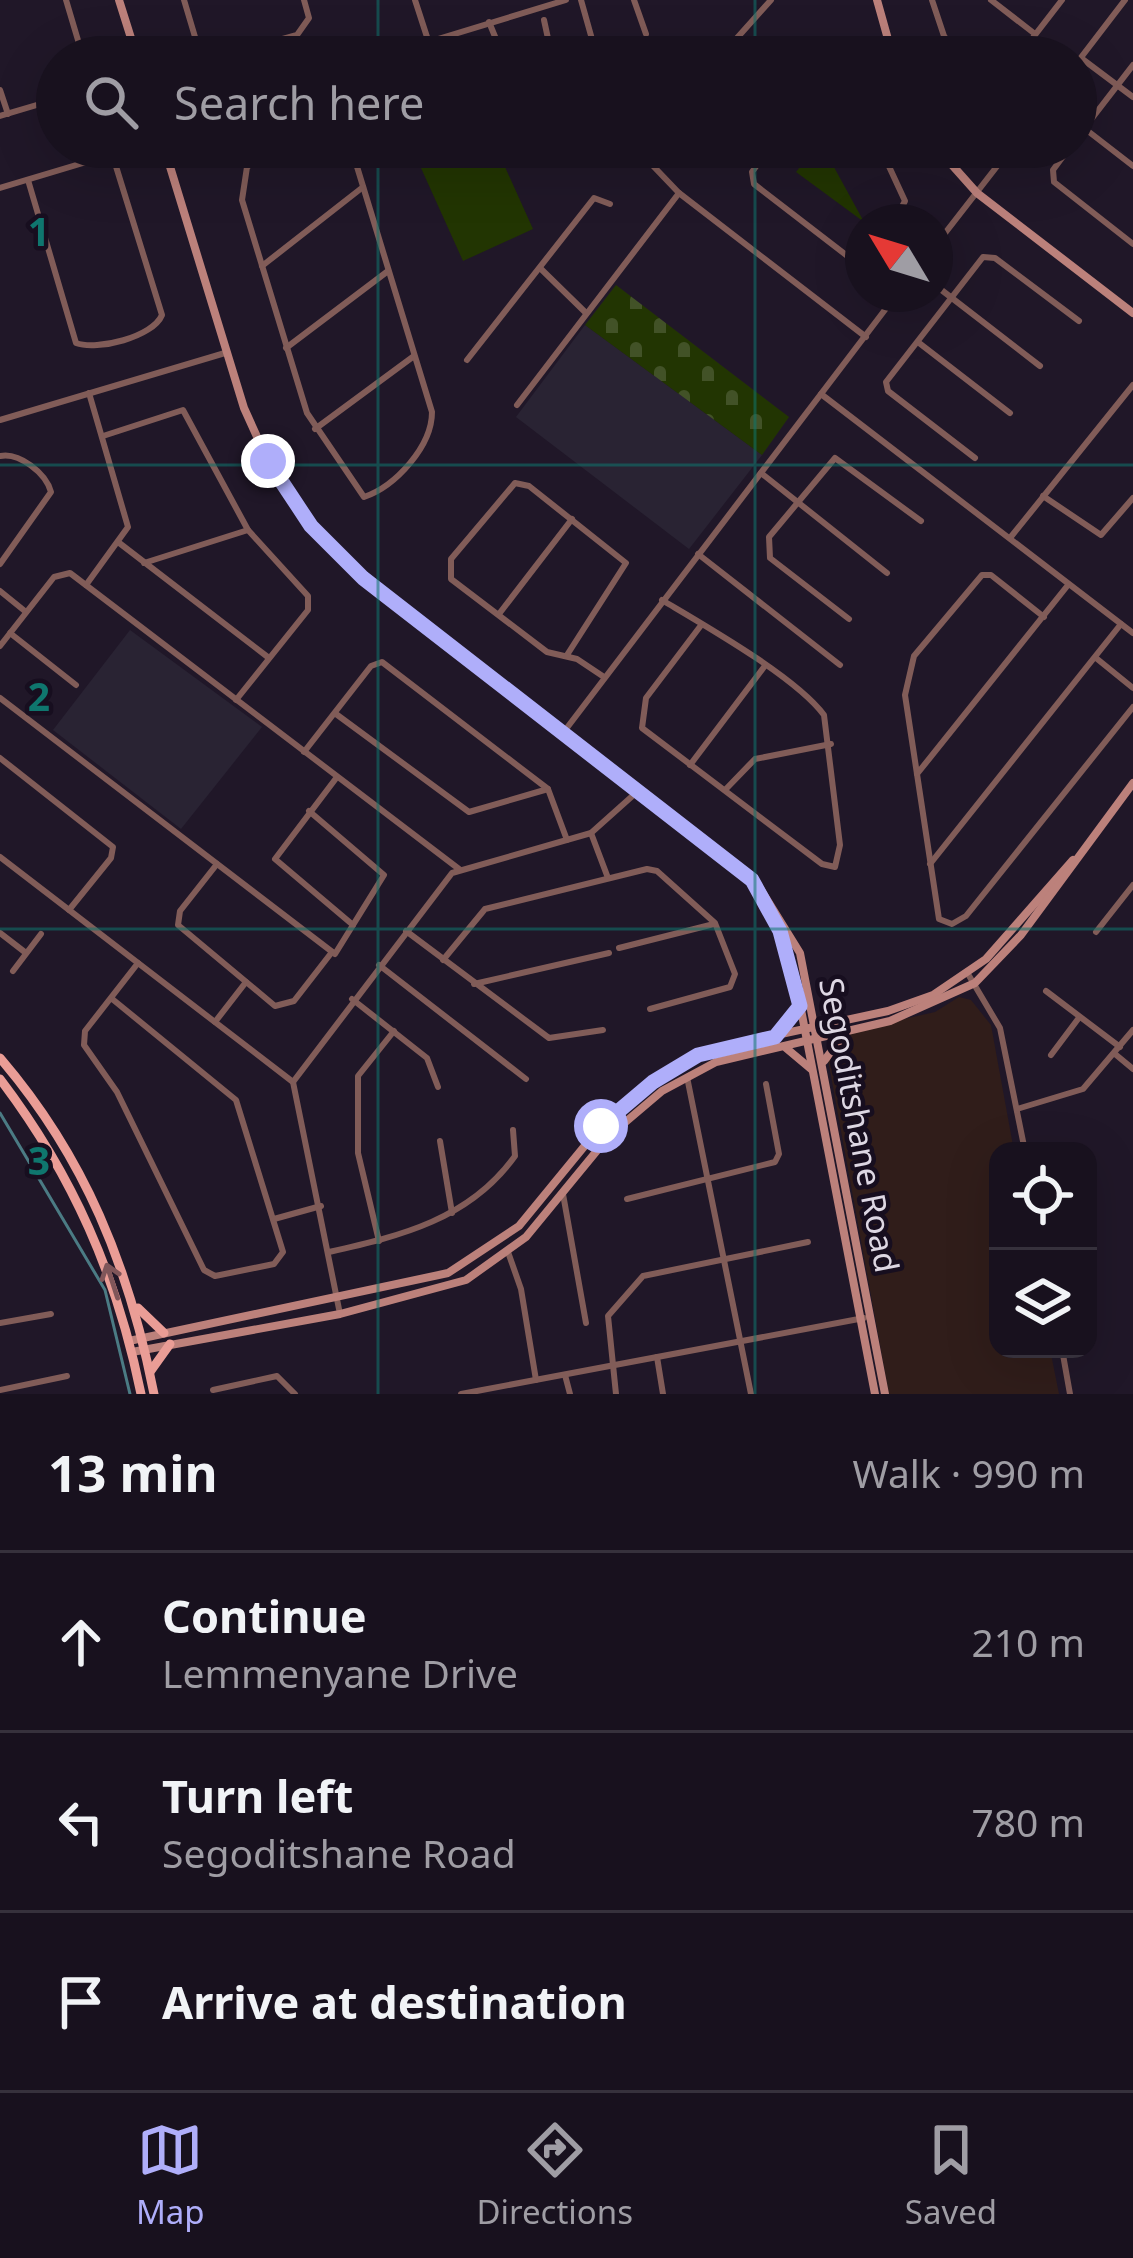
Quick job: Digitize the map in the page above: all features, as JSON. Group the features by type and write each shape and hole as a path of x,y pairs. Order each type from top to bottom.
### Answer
{"main road":[{"path":"119,0 130,36"},
{"path":"877,0 887,36"},
{"name":"Segoditshane Road","path":"170,168 225,353 268,461 290,498 335,553 752,880 790,929 874,1394"},
{"path":"955,168 977,193 1133,313"},
{"path":"144,1345 164,1333 428,1280 478,1257 519,1226 601,1126 633,1097 698,1055 849,1031 921,1011 975,982 1008,952 1133,783"},
{"path":"814,1028 920,1000 968,974 1074,859"},
{"path":"130,1347 340,1314 444,1288 508,1252 626,1119 687,1077 776,1042 805,1006 841,1021"},
{"name":"Segoditshane Road","path":"805,1006 814,1028 809,1038"},
{"path":"823,1067 829,1048 849,1031"},
{"name":"Segoditshane Road","path":"809,1038 823,1067 885,1394"},
{"path":"776,1042 796,1052 812,1070"},
{"path":"0,1058 88,1186 135,1304 154,1394"},
{"path":"0,1079 76,1194 107,1264 141,1394"},
{"path":"135,1304 164,1333"},
{"path":"149,1372 170,1344"}],"street":[{"path":"66,0 77,36"},
{"path":"184,0 195,36"},
{"path":"293,36 309,18 304,0"},
{"path":"415,0 427,36"},
{"path":"442,36 566,0"},
{"path":"580,0 591,36"},
{"path":"634,0 646,34"},
{"path":"739,36 771,0"},
{"path":"932,0 944,36"},
{"path":"991,0 1035,34 1062,0"},
{"path":"1097,36 1125,0"},
{"path":"544,20 547,36"},
{"path":"489,22 494,36"},
{"path":"1097,111 1133,65"},
{"path":"1097,73 1133,97"},
{"path":"0,90 4,115 36,105"},
{"path":"1097,138 1133,166"},
{"path":"0,188 62,168"},
{"path":"28,180 76,343 91,346 152,330 162,315 116,168"},
{"path":"248,168 242,176 242,200 284,349 315,429 364,497 373,495 407,466 432,423 357,168"},
{"path":"655,168 679,193 866,337"},
{"path":"755,168 754,184 845,253"},
{"path":"890,168 903,204"},
{"path":"953,223 996,168"},
{"path":"1054,168 1054,182 1133,244"},
{"path":"260,267 363,187"},
{"path":"517,405 679,193"},
{"path":"467,360 594,198 610,205"},
{"path":"953,297 989,256 1079,321"},
{"path":"540,268 586,313"},
{"path":"284,349 388,271"},
{"path":"953,299 1040,366"},
{"path":"563,733 883,312"},
{"path":"941,312 886,387 975,458"},
{"path":"917,342 1010,413"},
{"path":"0,420 225,353"},
{"path":"315,429 413,356"},
{"path":"1010,538 1133,385"},
{"path":"86,585 128,521 89,393"},
{"path":"821,394 1133,633"},
{"path":"103,436 183,410 248,530 310,603 236,700"},
{"path":"0,456 16,456 46,479 51,492 0,564"},
{"path":"850,620 767,553 770,536 830,459 838,458 921,521"},
{"path":"761,473 887,573"},
{"path":"567,655 626,563 530,486 515,483 451,559 452,579 547,652 567,655 604,677"},
{"path":"1043,496 1101,536 1133,498"},
{"path":"499,614 572,519"},
{"path":"144,563 248,530"},
{"path":"118,542 269,658"},
{"path":"698,554 840,665"},
{"path":"0,646 62,572 86,585 459,869"},
{"path":"1044,617 991,575 982,574 914,656 905,695 939,919 952,925 965,916 1133,707"},
{"path":"917,775 1068,584"},
{"path":"0,591 26,612"},
{"path":"662,600 702,624 819,708 831,743 841,855 835,866 822,864 639,721 646,698 702,624"},
{"path":"930,864 1121,624"},
{"path":"10,633 76,685"},
{"path":"1096,658 1133,688"},
{"path":"304,752 370,666 382,662 548,789 568,842"},
{"path":"690,765 764,667"},
{"path":"0,698 332,952"},
{"path":"335,713 470,812 548,789"},
{"path":"724,790 755,759 831,743"},
{"path":"0,758 112,847 110,858 69,910"},
{"path":"337,777 277,852 277,866 353,925"},
{"path":"292,1082 379,965 459,869 591,833 638,790"},
{"path":"218,863 180,911 178,926 275,1006 286,1005 353,925 384,875 309,812"},
{"path":"591,833 608,878"},
{"path":"0,857 292,1082 340,1314"},
{"path":"443,960 485,909 608,878 657,871 715,923 735,974 730,987 650,1009"},
{"path":"1096,932 1133,885"},
{"path":"619,947 715,923"},
{"path":"406,931 549,1038 603,1030"},
{"path":"0,933 27,953"},
{"path":"13,971 41,934"},
{"path":"474,984 609,953"},
{"path":"111,998 229,1090 242,1110 283,1252 279,1261 215,1276 204,1270 117,1092 84,1045 85,1031 138,962"},
{"path":"379,965 526,1079"},
{"path":"968,974 1000,1028 1023,1142"},
{"path":"215,1022 247,981"},
{"path":"1046,991 1133,1069"},
{"path":"352,1000 428,1058 438,1087"},
{"path":"1052,1055 1079,1018"},
{"path":"1017,1108 1074,1094 1133,1030"},
{"path":"379,1241 358,1153 358,1076 394,1031"},
{"path":"687,1077 751,1394"},
{"path":"627,1199 777,1160 766,1084"},
{"path":"329,1252 379,1241 452,1213 512,1162 513,1130"},
{"path":"440,1141 452,1213"},
{"path":"563,1194 586,1323"},
{"path":"274,1219 321,1206"},
{"path":"616,1394 608,1316 626,1289 643,1276 808,1241"},
{"path":"508,1252 521,1289 536,1380"},
{"path":"0,1323 51,1314"},
{"path":"461,1394 872,1316"},
{"path":"657,1357 663,1394"},
{"path":"1064,1358 1070,1394"},
{"path":"565,1375 570,1394"},
{"path":"0,1390 68,1376"},
{"path":"213,1390 277,1376 295,1394"}],"shaded area":[{"path":"585,325 762,455 689,549 516,417"},
{"path":"130,630 262,727 181,829 53,730"},
{"path":"959,997 971,1000 991,1025 1012,1142 989,1142 989,1358 1052,1358 1059,1394 889,1394 827,1054 856,1030 935,1012"}],"green space":[{"path":"421,168 505,168 533,229 463,261"},
{"path":"799,168 834,168 854,204 845,204 845,208 796,172"},
{"path":"616,285 789,417 762,455 585,325"}],"waterway":[{"path":"0,1113 105,1290 130,1394"}],"route":[{"path":"268,461 290,498 335,553 752,880 780,931 800,1006 789,1026 775,1037 698,1055 653,1082 601,1126"}]}
